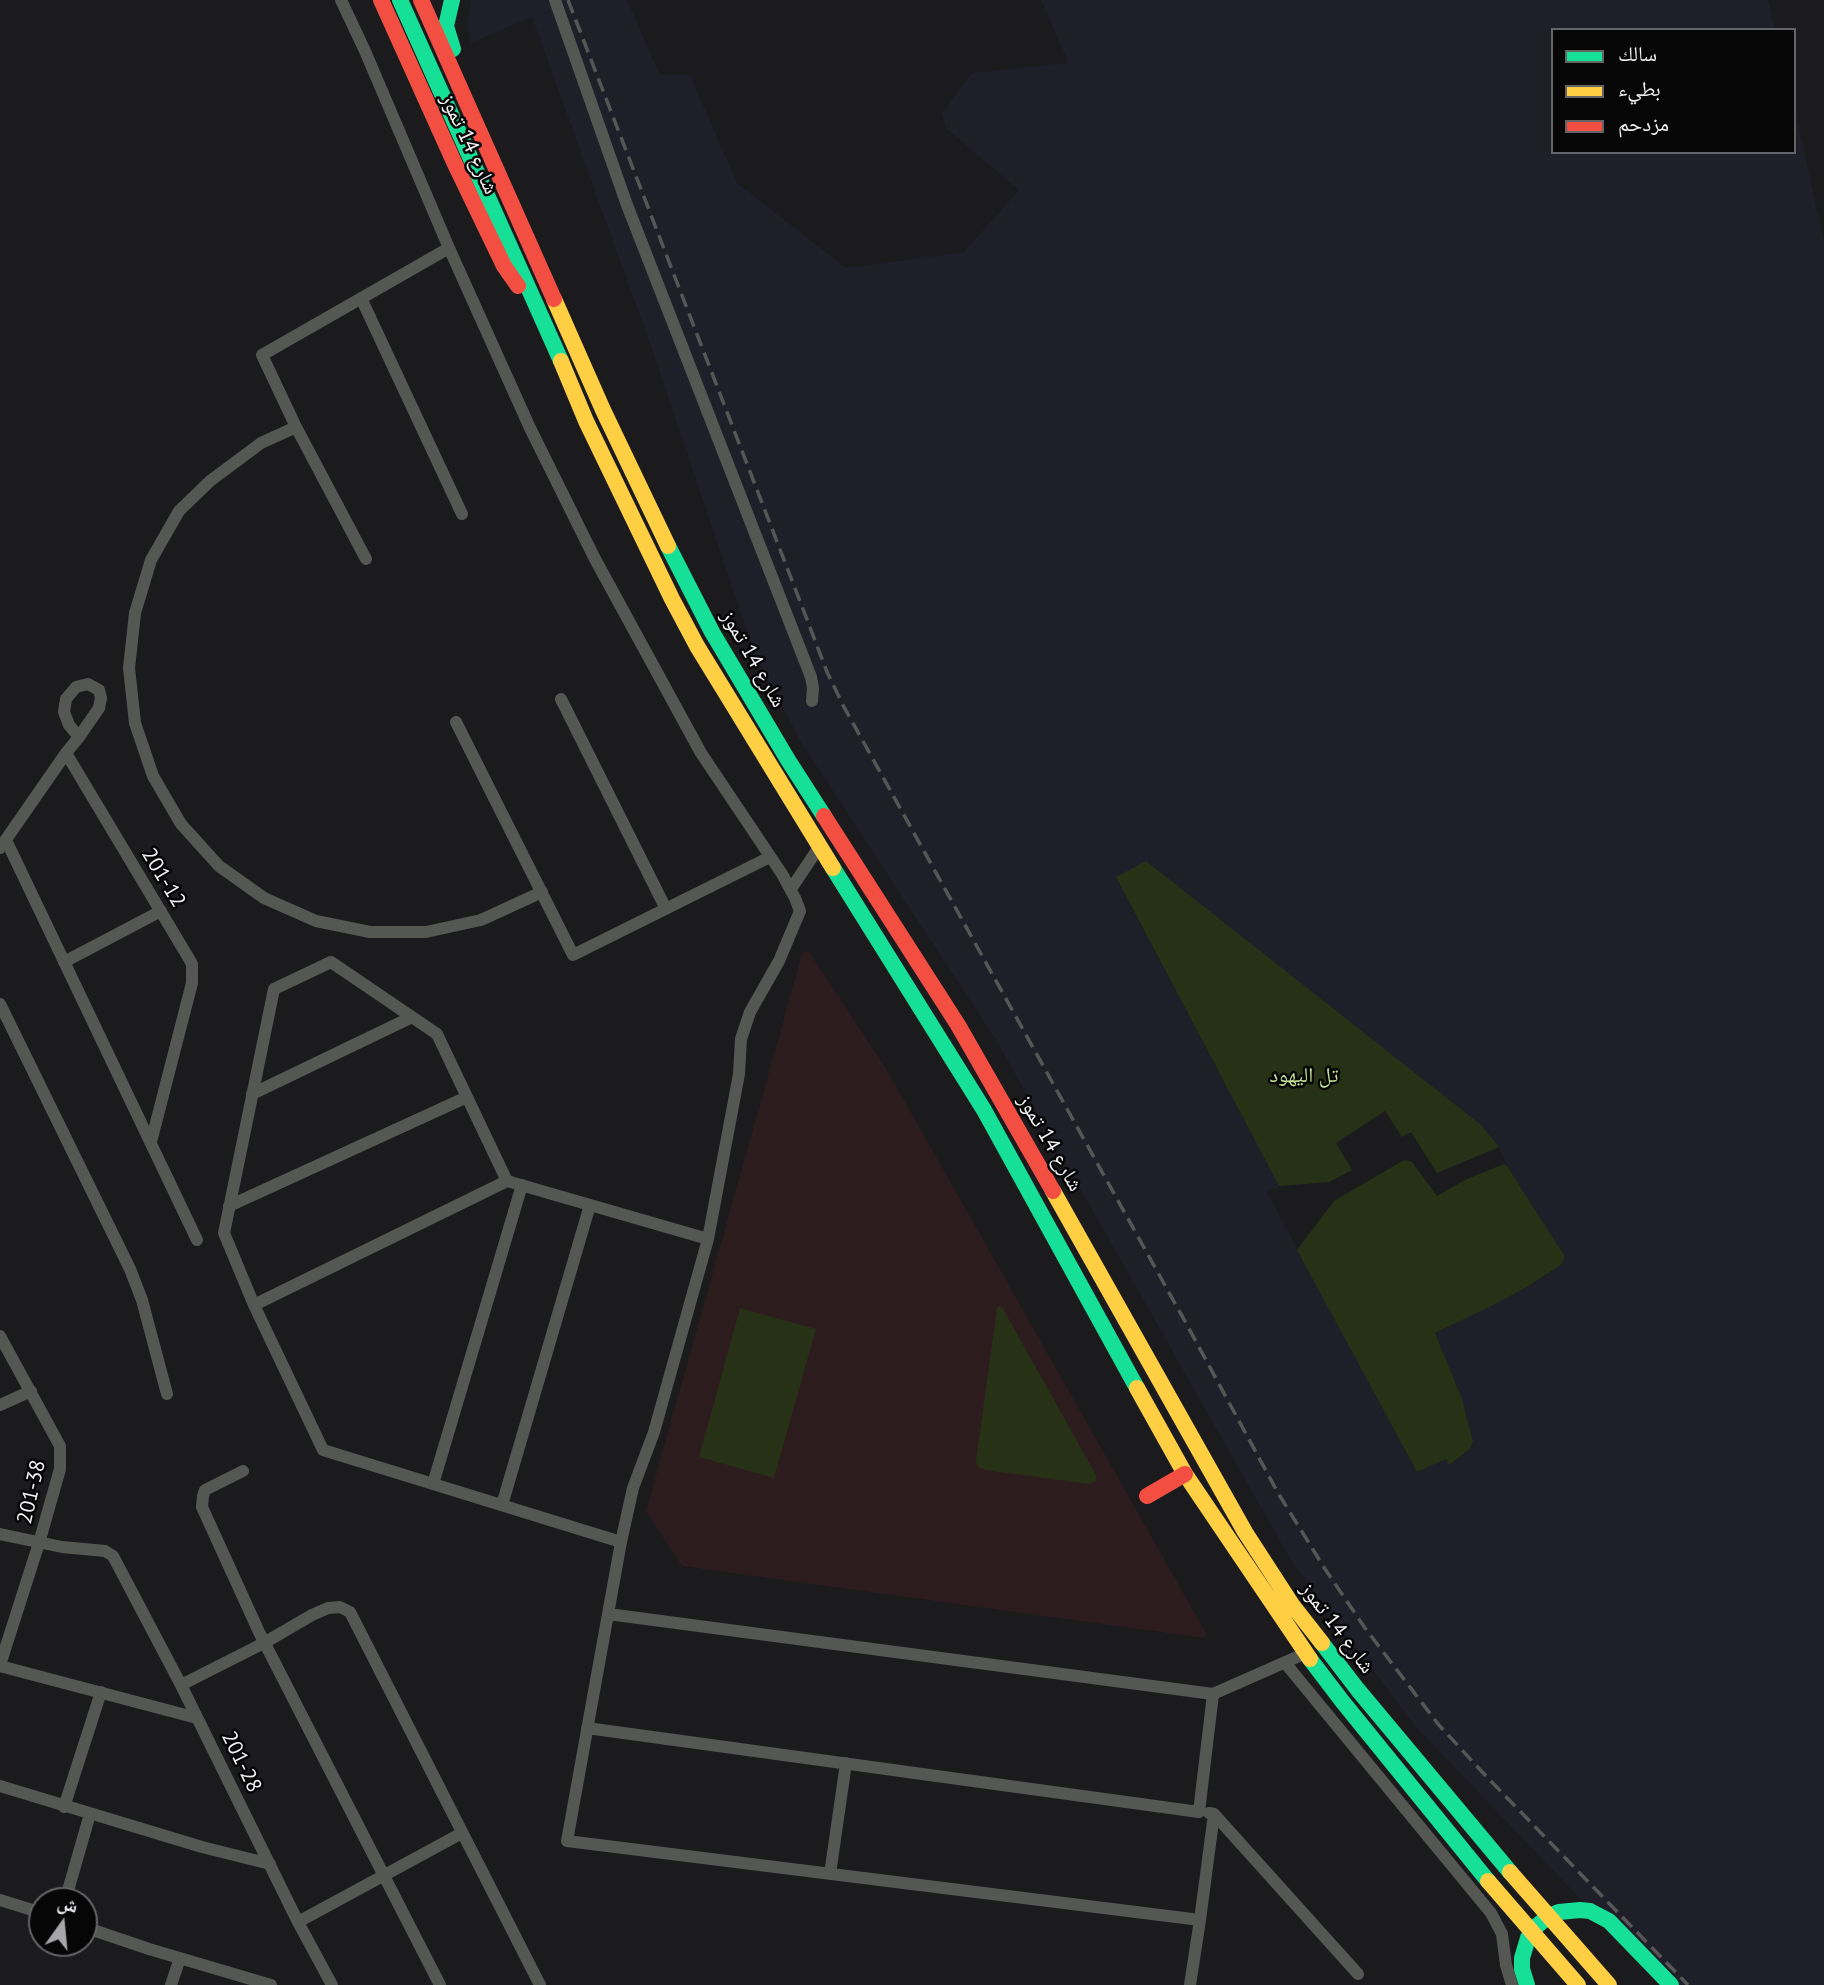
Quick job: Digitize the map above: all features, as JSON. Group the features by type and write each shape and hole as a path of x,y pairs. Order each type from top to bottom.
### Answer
{"main road":[{"name":"شارع 14 تموز","path":"400,0 586,421 672,599 718,681 984,1110 1185,1474 1306,1653 1392,1764 1513,1912 1578,1985"},
{"name":"شارع 14 تموز","path":"421,0 603,410 712,632 797,774 964,1036 1268,1569 1358,1690 1530,1896 1609,1985"},
{"path":"453,0 446,26 449,38 544,252 548,265 549,289"},
{"name":"شارع 14 تموز","path":"385,1 454,162 504,266 519,287 532,296"},
{"path":"1147,1496 1185,1474"},
{"path":"1527,1985 1522,1958 1533,1929 1559,1912 1580,1910 1609,1922 1671,1985"}],"street":[{"path":"341,0 530,428 595,559 701,753 791,889 800,911 779,961 750,1012 741,1039 738,1074 708,1239 654,1432 633,1488 621,1542 567,1841 1200,1920"},
{"path":"555,0 628,206 811,677 812,701"},
{"path":"366,559 261,355 449,248"},
{"path":"361,298 462,514"},
{"path":"296,427 261,443 210,481 179,511 151,560 135,613 129,668 135,723 153,776 181,824 219,866 264,898 316,920 370,932 426,932 481,920 542,892"},
{"path":"561,699 666,909"},
{"path":"456,722 573,955 770,857"},
{"path":"79,737 3,844 64,962 197,1240"},
{"name":"201-12","path":"66,753 192,964 192,983 150,1142"},
{"path":"791,889 820,847"},
{"path":"64,962 161,911"},
{"path":"507,1181 437,1034 331,962 274,989 224,1233 254,1305 323,1450 621,1542"},
{"path":"0,1004 130,1269 145,1310 167,1394"},
{"path":"252,1094 412,1017"},
{"path":"229,1206 467,1097"},
{"path":"254,1305 507,1181 708,1239"},
{"path":"433,1484 522,1185"},
{"path":"502,1505 590,1205"},
{"path":"0,1336 31,1391 0,1405"},
{"name":"201-38","path":"0,1665 60,1469 60,1446 31,1391"},
{"path":"243,1471 205,1490 202,1507 264,1643 440,1985"},
{"path":"0,1534 39,1542"},
{"name":"201-28","path":"39,1542 105,1551 113,1556 332,1985"},
{"path":"181,1685 328,1608 340,1608 350,1612 540,1985"},
{"path":"608,1614 1213,1694 1306,1653"},
{"path":"1286,1664 1491,1913 1502,1934 1512,1985"},
{"path":"0,1665 197,1718"},
{"path":"64,1807 101,1692"},
{"path":"1199,1812 1213,1694"},
{"path":"587,1728 1214,1814 1358,1974"},
{"path":"830,1874 846,1763"},
{"path":"0,1786 233,1856 270,1864"},
{"path":"69,1887 90,1814"},
{"path":"1190,1985 1214,1814"},
{"path":"298,1922 462,1833"},
{"path":"0,1900 28,1909"},
{"path":"98,1932 271,1985"},
{"path":"171,1985 180,1958"}],"shaded area":[{"path":"471,0 627,0 660,75 690,75 737,183 846,268 964,252 1019,190 946,128 942,113 972,73 1069,63 1041,0 1768,0 1775,28 1551,28 1551,154 1796,154 1796,116 1824,242 1824,1985 1663,1985 1414,1725 1292,1562 996,1040 801,742 755,654 651,346 532,17 471,43 467,24","holes":["1146,861 1499,1147 1507,1166 1564,1255 1562,1264 1527,1287 1435,1333 1462,1399 1473,1441 1470,1449 1449,1465 1446,1459 1417,1472 1267,1192 1279,1186 1116,878"]},
{"path":"803,951 809,952 888,1072 1206,1633 1204,1638 682,1566 646,1511"}],"green space":[{"name":"تل اليهود","path":"1146,861 1481,1125 1499,1147 1437,1173 1411,1132 1402,1137 1385,1111 1336,1143 1352,1170 1329,1182 1279,1186 1116,877"},
{"path":"1404,1160 1412,1162 1437,1196 1467,1179 1504,1164 1564,1255 1562,1264 1527,1287 1435,1333 1462,1399 1473,1441 1470,1449 1449,1465 1446,1459 1417,1472 1297,1250 1334,1201"},
{"path":"999,1306 1002,1307 1096,1475 1096,1481 1089,1484 985,1470 977,1466"},
{"path":"740,1308 816,1329 774,1478 699,1457"}],"railway":[{"path":"568,0 827,672 1278,1493 1365,1628 1438,1724 1688,1985"}],"traffic: fast":[{"path":"400,0 561,361"},
{"path":"452,0 446,26 453,49"},
{"path":"668,546 712,632 824,816"},
{"path":"833,868 984,1110 1137,1388"},
{"path":"1322,1643 1510,1872"},
{"path":"1310,1659 1488,1881"},
{"path":"1527,1985 1522,1958 1533,1929 1549,1916 1580,1910 1590,1911 1609,1921 1671,1985"}],"traffic: slow":[{"path":"554,299 668,546"},
{"path":"561,361 586,421 697,646 833,868"},
{"path":"1053,1191 1245,1532 1293,1606 1322,1643"},
{"path":"1137,1388 1185,1474 1310,1659"},
{"path":"1510,1872 1609,1985"},
{"path":"1488,1881 1578,1985"}],"traffic: jam":[{"path":"381,0 454,162 504,266 518,286"},
{"path":"421,0 554,299"},
{"path":"824,816 958,1025 1053,1191"},
{"path":"1147,1496 1185,1474"}]}
